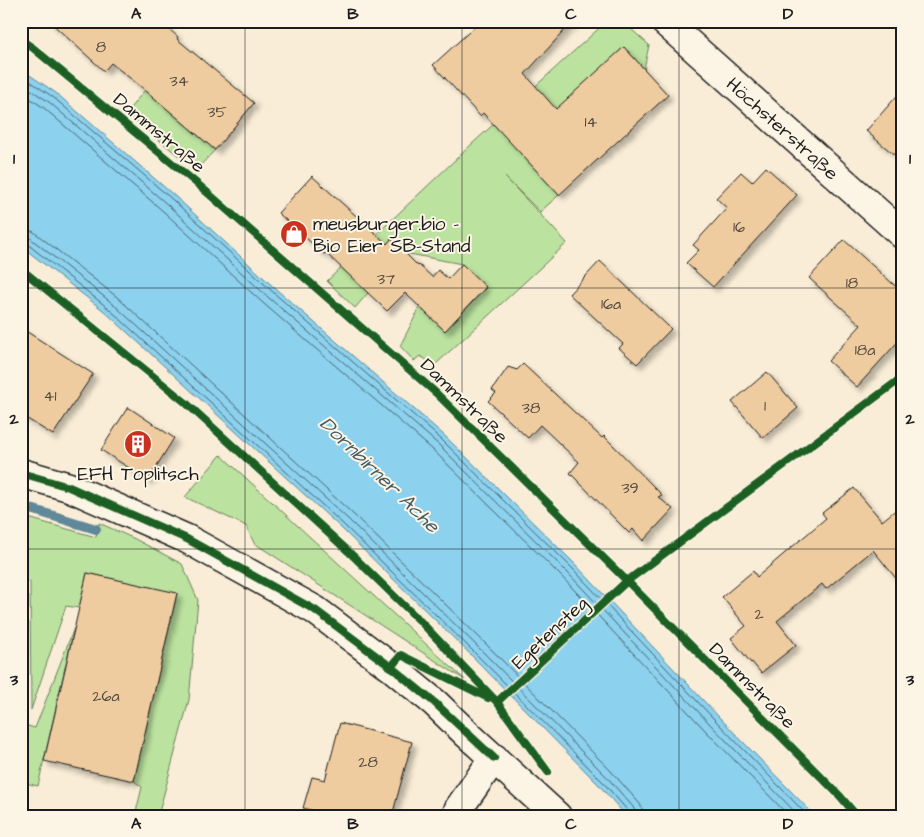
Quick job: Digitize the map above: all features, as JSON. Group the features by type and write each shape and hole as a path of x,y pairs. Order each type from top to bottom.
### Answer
{"street":[{"name":"Höchsterstraße","path":"664,21 903,235"},
{"path":"21,473 69,487 187,539 315,610 391,667 435,703 557,816"},
{"path":"456,816 458,808 494,758"}],"green space":[{"path":"607,21 622,21 649,45 644,69 624,47 515,147 559,195 540,212 505,177 567,243 435,365 420,356 414,361 400,346 420,307 445,331 486,288 462,264 404,253 391,240 354,278 368,293 355,308 327,281 473,143"},
{"path":"145,90 215,150 196,170 126,113"},
{"path":"221,455 465,680 254,543 246,526 185,497"},
{"path":"21,516 96,537 99,523 135,539 182,564 198,600 189,700 158,816 135,816 142,787 134,781 177,594 87,573 79,608 66,606 31,710 30,582 21,580"},
{"path":"74,628 38,786 21,782 21,724 35,728"}],"water":[{"name":"Dornbirner Ache","path":"21,69 56,93 177,198 277,290 445,436 575,564 815,816 626,816 598,784 473,657 341,528 104,311 21,246"}],"building":[{"path":"49,21 161,22 178,37 177,39 254,103 215,150 111,63 104,71"},
{"path":"481,21 573,21 525,74 556,109 624,47 668,95 559,195 483,113 480,116 433,65"},
{"path":"903,89 903,162 866,131"},
{"path":"766,167 797,195 713,287 686,263 699,250 693,245 727,208 716,198 741,172 752,182"},
{"path":"312,176 387,244 391,239 432,277 438,270 448,279 462,264 486,287 445,331 405,293 387,311 326,253 324,254 278,213"},
{"path":"844,240 903,293 903,336 857,387 828,361 861,325 809,278"},
{"path":"600,261 671,329 637,364 619,348 623,344 569,294"},
{"path":"21,328 93,374 53,435 21,415"},
{"path":"523,364 602,438 604,436 662,495 658,497 673,509 643,541 633,529 629,533 570,473 579,462 540,425 528,438 488,401 496,393 492,390 508,367 517,370"},
{"path":"767,372 798,408 763,438 732,402"},
{"name":"EFH Toplitsch","path":"128,407 174,438 148,480 101,450"},
{"path":"854,488 882,521 903,504 903,587 873,550 826,589 822,584 777,621 796,645 761,673 731,638 746,626 722,597 753,571 757,577 826,518 822,513"},
{"path":"87,573 177,593 134,781 44,761"},
{"path":"340,723 412,742 392,816 334,816 303,808 312,777 325,780"}],"waterway":[{"path":"21,506 96,529"}],"cycle path":[{"name":"Dammstraße","path":"21,40 201,187 436,393 627,581 840,796 857,816"},
{"path":"21,269 185,402 348,551 421,622 497,702 548,772"},
{"name":"Egetensteg","path":"497,702 627,581 903,377"},
{"path":"21,473 69,487 187,539 315,610 391,667 435,703 494,758"},
{"path":"391,667 401,655 488,698"}],"place":[{"name":"meusburger.bio - Bio Eier SB-Stand","path":"294,234"},
{"name":"EFH Toplitsch","path":"138,444"}]}
